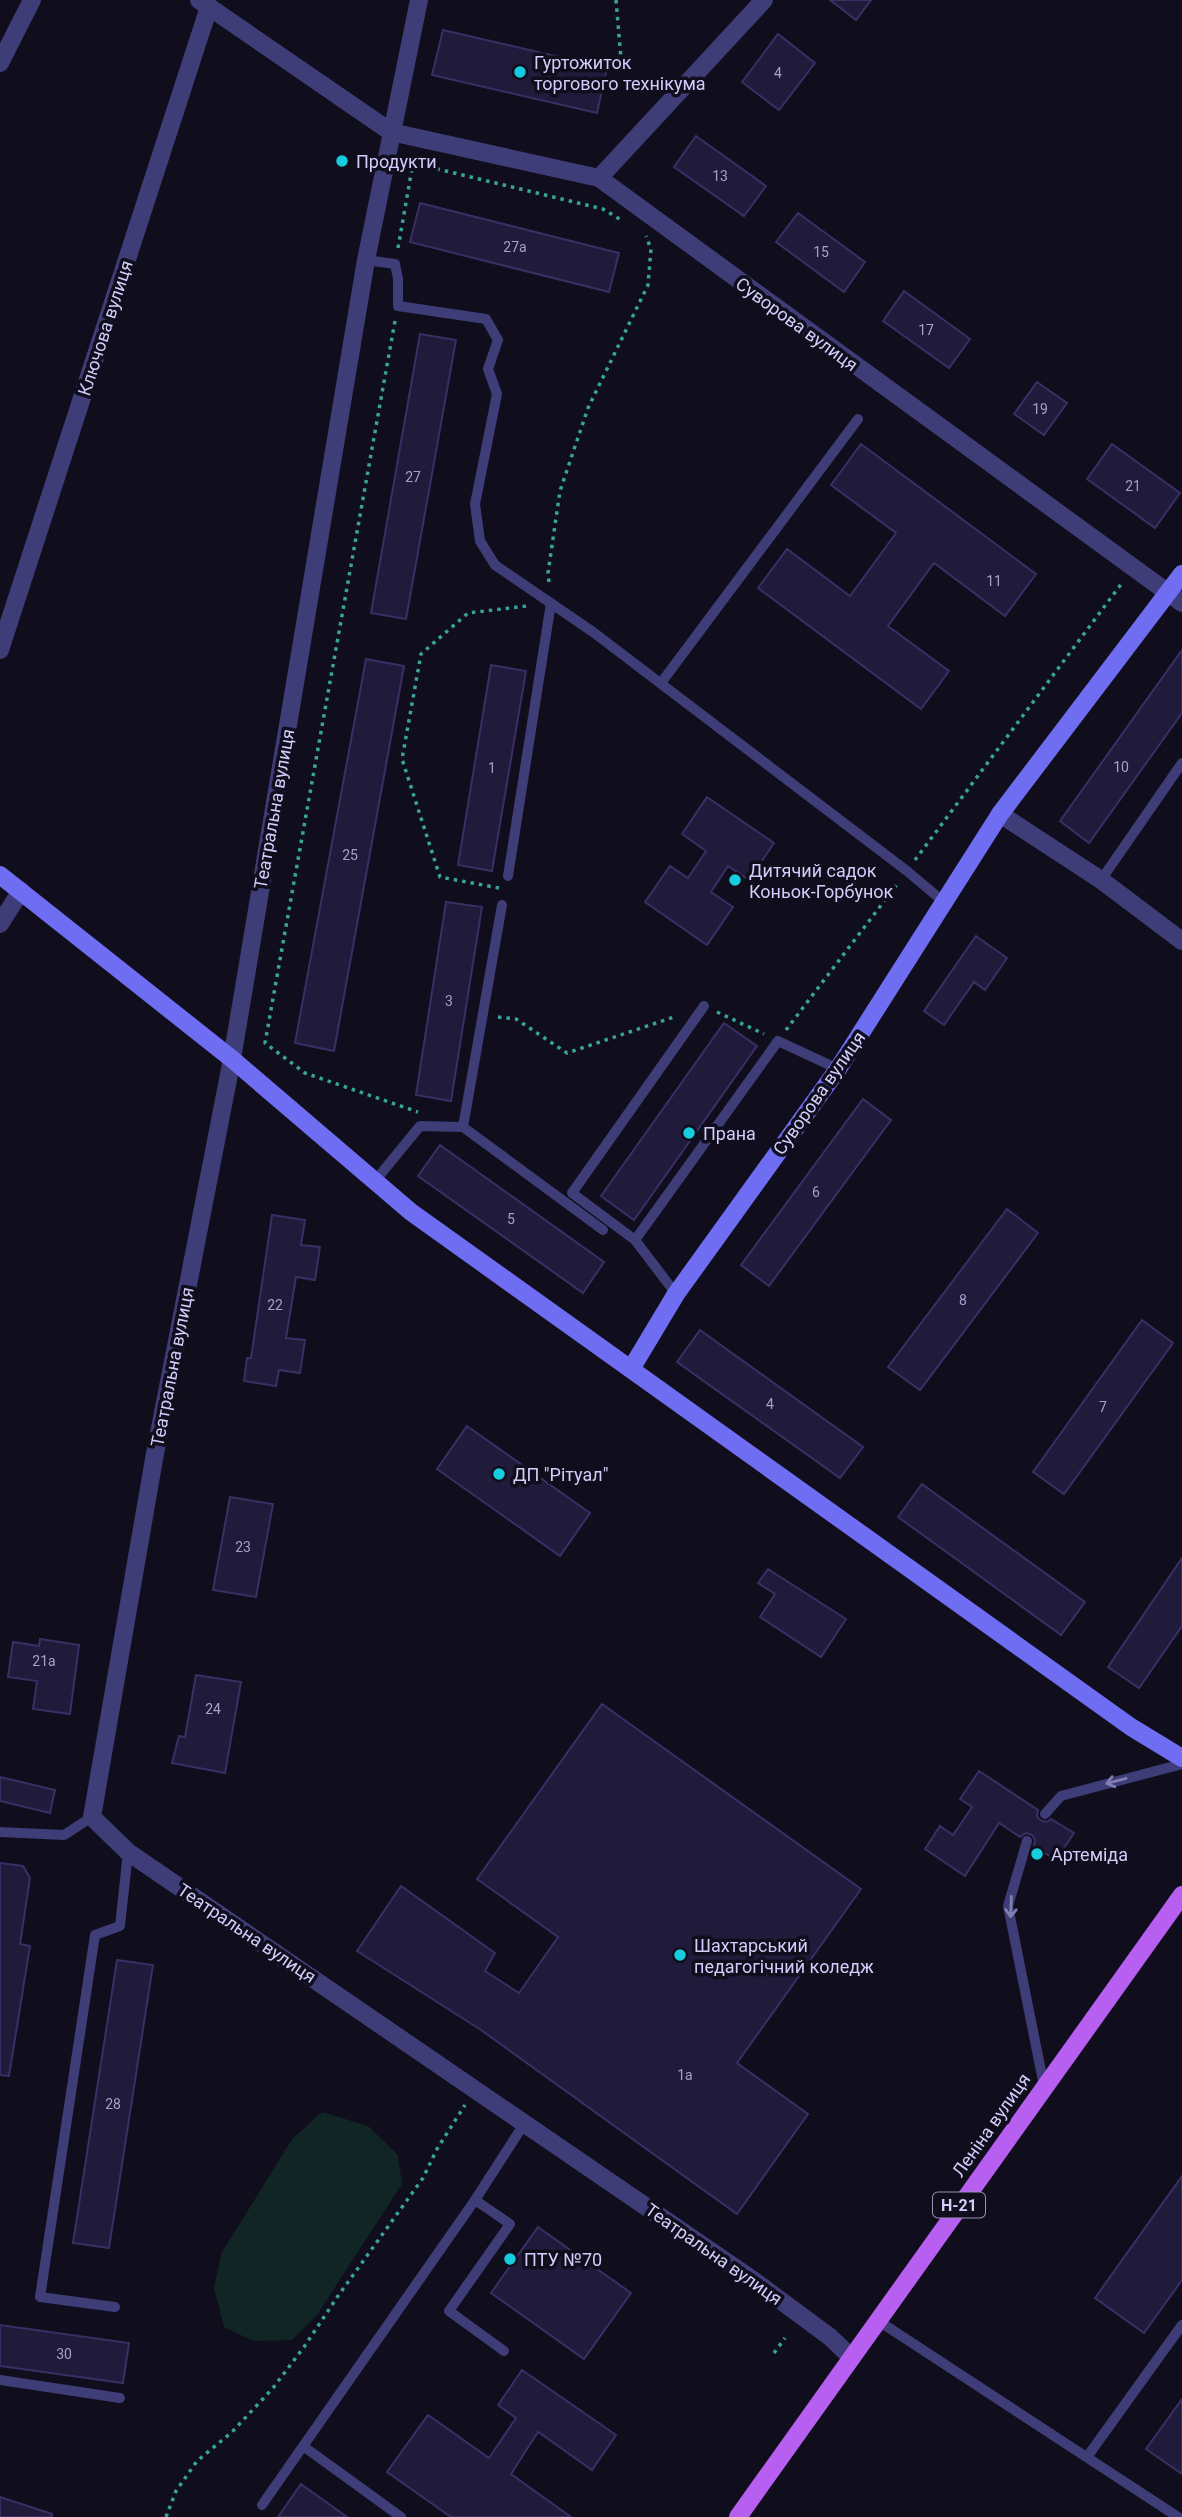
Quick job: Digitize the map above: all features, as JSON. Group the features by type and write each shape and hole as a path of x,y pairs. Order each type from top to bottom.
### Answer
{"main road":[{"name":"Леніна вулиця","path":"738,2517 1182,1895"}],"street":[{"path":"0,63 32,0"},
{"name":"Театральна вулиця","path":"419,0 366,260 232,1059 154,1459 92,1817 128,1852 753,2280 830,2337 851,2357"},
{"path":"599,178 764,0"},
{"path":"204,4 391,132"},
{"name":"Ключова вулиця","path":"0,650 204,4"},
{"name":"Суворова вулиця","path":"391,132 599,178 1175,598"},
{"name":"Суворова вулиця","path":"631,1369 676,1294 838,1069 1000,814 1175,598 1182,574"},
{"path":"1000,814 1101,880 1182,941"},
{"path":"0,875 232,1059 411,1212 1131,1727 1182,1758"},
{"path":"0,924 21,891"}],"lane":[{"path":"366,260 395,264 398,306 486,318 498,340 488,369 497,394 475,504 480,541 495,565 661,683 945,903"},
{"path":"661,683 858,419"},
{"path":"508,876 551,603"},
{"path":"1101,880 1182,763"},
{"path":"463,1127 502,905"},
{"path":"676,1294 635,1240 572,1193 704,1006"},
{"path":"635,1240 778,1041 838,1069"},
{"path":"374,1181 420,1126 463,1127 603,1230"},
{"path":"1045,1814 1061,1796 1182,1763"},
{"path":"0,1832 64,1835 92,1817"},
{"path":"1027,1841 1008,1906 1044,2086"},
{"path":"114,2308 40,2297 95,1935 120,1926 128,1852"},
{"path":"262,2505 475,2200 524,2124"},
{"path":"475,2200 510,2224 449,2311 504,2351"},
{"path":"877,2320 1178,2517"},
{"path":"1087,2457 1182,2325"},
{"path":"0,2380 120,2398"},
{"path":"303,2446 401,2517"}],"path":[{"path":"616,0 621,59"},
{"path":"395,264 413,163 603,209 624,222"},
{"path":"505,890 440,877 402,759 421,654 468,613 551,603 548,573 560,491 588,408 648,285 651,249 645,234 656,242"},
{"path":"398,306 265,1043 305,1073 423,1114"},
{"path":"482,1014 516,1019 567,1053 704,1006 778,1041 1121,583 1139,573"},
{"path":"166,2517 176,2490 197,2461 232,2432 304,2347 423,2178 437,2149 475,2088"},
{"path":"774,2353 785,2338"}],"green space":[{"path":"322,2112 368,2126 398,2155 402,2184 317,2315 292,2340 253,2341 224,2327 214,2288 221,2254 292,2139"}],"building":[{"path":"830,0 871,0 856,20"},
{"name":"Гуртожиток торгового технікума","path":"443,30 607,68 597,113 432,75"},
{"path":"778,34 815,63 779,110 742,82"},
{"path":"696,136 766,186 744,216 674,167"},
{"path":"420,203 619,253 609,292 410,242"},
{"path":"798,213 865,262 844,292 776,242"},
{"path":"904,291 970,339 949,368 883,321"},
{"path":"420,334 456,340 406,619 371,613"},
{"path":"1037,382 1067,403 1044,435 1014,414"},
{"path":"861,444 1036,574 1005,616 934,563 888,626 949,671 921,709 758,588 787,549 850,596 896,533 831,485"},
{"path":"1112,444 1180,493 1155,528 1087,479"},
{"path":"1182,650 1182,713 1089,843 1060,821"},
{"path":"366,659 404,666 334,1051 295,1043"},
{"path":"491,665 526,671 492,871 458,865"},
{"path":"707,797 774,843 749,880 728,866 711,892 733,907 707,945 645,902 670,866 688,878 706,851 682,834"},
{"path":"446,902 482,907 451,1101 416,1095"},
{"path":"976,936 1007,958 985,990 974,982 944,1025 924,1011"},
{"path":"724,1023 757,1046 634,1220 601,1196"},
{"path":"863,1099 891,1120 769,1286 741,1265"},
{"path":"440,1145 604,1262 583,1293 418,1176"},
{"path":"1007,1209 1038,1233 920,1390 888,1367"},
{"path":"272,1215 305,1220 301,1245 320,1247 315,1280 296,1277 286,1338 305,1340 300,1373 279,1370 276,1386 244,1381 247,1358 251,1358"},
{"path":"1142,1320 1173,1343 1064,1494 1033,1472"},
{"path":"700,1330 863,1447 840,1478 677,1362"},
{"path":"467,1426 590,1513 560,1556 437,1469"},
{"path":"922,1484 1085,1602 1061,1635 898,1517"},
{"path":"230,1497 273,1504 256,1597 213,1590"},
{"path":"1182,1558 1182,1626 1139,1688 1108,1667"},
{"path":"768,1569 846,1619 821,1657 760,1617 775,1594 758,1583"},
{"path":"40,1639 79,1645 70,1714 33,1709 37,1681 8,1677 13,1642 39,1646"},
{"path":"196,1675 241,1682 225,1773 172,1763 179,1736 185,1737"},
{"name":"Шахтарський педагогічний коледж","path":"602,1704 861,1889 737,2063 808,2114 737,2214 481,2030 357,1951 401,1886 495,1953 485,1971 519,1993 558,1937 477,1879"},
{"path":"979,1771 1038,1810 1037,1816 1040,1820 1047,1822 1051,1819 1074,1833 1056,1860 1034,1846 1032,1835 1026,1833 1020,1837 999,1823 965,1876 925,1849 940,1826 953,1835 972,1807 960,1799"},
{"path":"0,1777 55,1790 50,1813 0,1801"},
{"path":"0,1863 23,1866 30,1878 20,1944 30,1946 9,2076 0,2075"},
{"path":"117,1960 153,1965 109,2248 73,2243"},
{"path":"1182,2176 1182,2280 1144,2333 1095,2298"},
{"path":"538,2227 631,2293 584,2359 491,2293"},
{"path":"0,2325 129,2343 123,2383 0,2366"},
{"path":"522,2370 616,2435 592,2470 538,2432 511,2474 571,2517 451,2517 387,2472 428,2415 489,2458 516,2418 498,2405"},
{"path":"1182,2399 1182,2474 1146,2449"},
{"path":"301,2484 347,2517 278,2517"},
{"path":"0,2497 52,2514 52,2517 0,2517"}],"place":[{"name":"Гуртожиток торгового технікума","path":"520,72"},
{"name":"Продукти","path":"342,161"},
{"name":"Дитячий садок Коньок-Горбунок","path":"735,880"},
{"name":"Прана","path":"689,1133"},
{"name":"ДП \"Рітуал\"","path":"499,1474"},
{"name":"Артеміда","path":"1037,1854"},
{"name":"Шахтарський педагогічний коледж","path":"680,1955"},
{"name":"ПТУ №70","path":"510,2259"}]}
